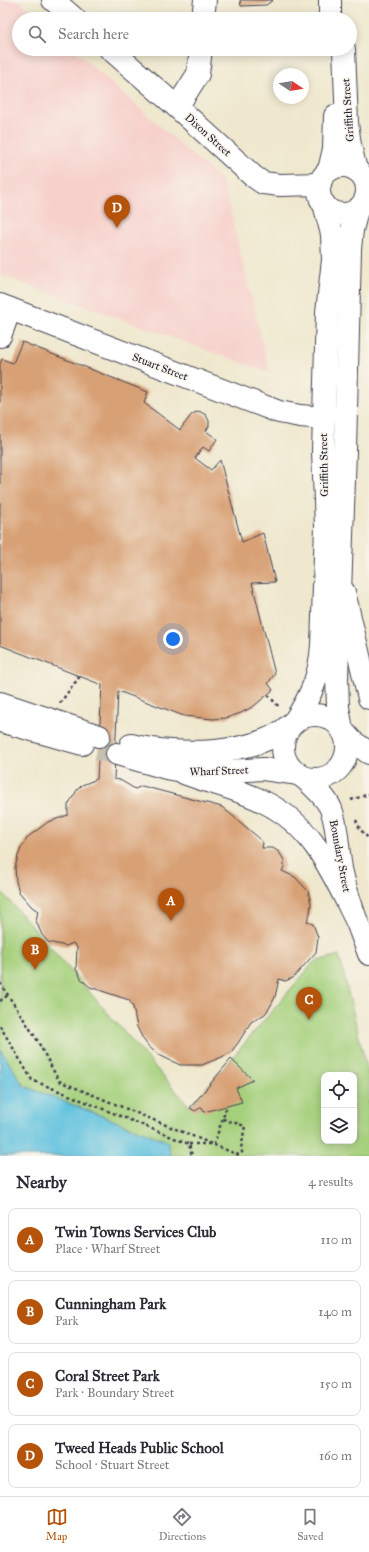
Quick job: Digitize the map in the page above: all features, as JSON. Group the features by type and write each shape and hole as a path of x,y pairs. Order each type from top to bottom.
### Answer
{"main road":[{"path":"53,0 67,12"},
{"path":"204,12 205,0"},
{"path":"330,0 330,12"},
{"path":"342,0 343,12"},
{"name":"Dixon Street","path":"118,56 263,184 324,186"},
{"path":"177,107 198,74 200,56"},
{"name":"Griffith Street","path":"291,718 312,691 319,670 321,654 326,526 323,458 327,312 333,260 332,234 324,186 333,157 335,137 332,56"},
{"name":"Griffith Street","path":"344,56 347,123 356,170"},
{"path":"343,166 356,170 365,179 368,189 364,202 357,210 346,214 340,214 329,209 324,186 343,166"},
{"name":"Griffith Street","path":"343,731 336,688 350,249 352,230 357,210"},
{"path":"0,336 5,307"},
{"name":"Stuart Street","path":"5,307 279,412 324,418"},
{"path":"324,418 336,412 346,402"},
{"name":"Griffith Street","path":"340,569 345,600 369,698"},
{"name":"Wharf Street","path":"0,703 176,770 204,773 263,769 301,776"},
{"path":"343,731 347,743 347,755 339,770 334,774 324,778 301,776 288,762 283,750 285,736 291,718 312,714 330,719 343,731 352,742 369,753"},
{"name":"Wharf Street","path":"0,721 108,745 158,751 195,753 238,747 264,740 280,733 291,718"},
{"path":"176,770 257,798 274,807 289,818 300,827 319,850 363,918"},
{"name":"Boundary Street","path":"301,776 320,794 331,810 344,883 363,918 369,954"}],"path":[{"path":"56,708 80,676"},
{"path":"268,695 291,718"},
{"path":"351,800 369,794"},
{"path":"0,983 36,1038 59,1081 242,1156"},
{"path":"0,1001 8,995"},
{"path":"0,1026 32,1080 189,1144 214,1144"},
{"path":"214,1144 227,1106"},
{"path":"223,1119 245,1126 241,1148 242,1156"},
{"path":"189,1144 192,1156"}],"shaded area":[{"path":"0,0 18,0 32,12 12,12 12,56 81,56 223,182 270,373 0,275"}],"green space":[{"path":"0,890 190,1107 314,962 339,955 369,1078 369,1156 171,1156 167,1141 24,1086 0,1049"}],"water":[{"path":"0,1049 24,1086 167,1141 171,1156 0,1156"}],"building":[{"path":"240,0 273,0 266,5 241,6"},
{"path":"22,342 148,392 144,403 180,430 192,414 199,411 206,415 209,421 209,426 206,431 217,439 209,451 203,447 195,458 211,470 220,460 242,542 263,533 275,582 252,583 275,674 268,683 273,690 254,706 241,713 226,718 213,719 184,716 118,691 114,779 120,780 135,789 142,786 222,807 259,838 263,843 262,848 273,848 279,852 284,860 284,867 282,871 295,877 308,891 311,903 310,914 307,922 313,924 318,937 316,952 293,978 285,981 279,979 275,997 270,1007 265,1014 251,1022 231,1052 202,1065 180,1065 159,1055 149,1047 137,1027 133,1007 129,1000 90,987 82,980 76,969 77,947 73,943 66,946 48,942 42,935 36,921 38,911 32,907 19,892 16,881 15,868 18,856 22,846 29,836 48,822 68,815 68,805 77,790 82,785 97,779 102,685 0,645 0,364 2,359 13,363"},
{"path":"231,1059 253,1080 236,1088 242,1102 204,1112 202,1107 195,1111 190,1108"}],"tunnel":[{"path":"98,749 117,754"}],"place":[{"name":"Tweed Heads Public School","path":"117,228"},
{"name":"Twin Towns Services Club","path":"171,921"},
{"name":"Cunningham Park","path":"35,970"},
{"name":"Coral Street Park","path":"309,1020"}]}
